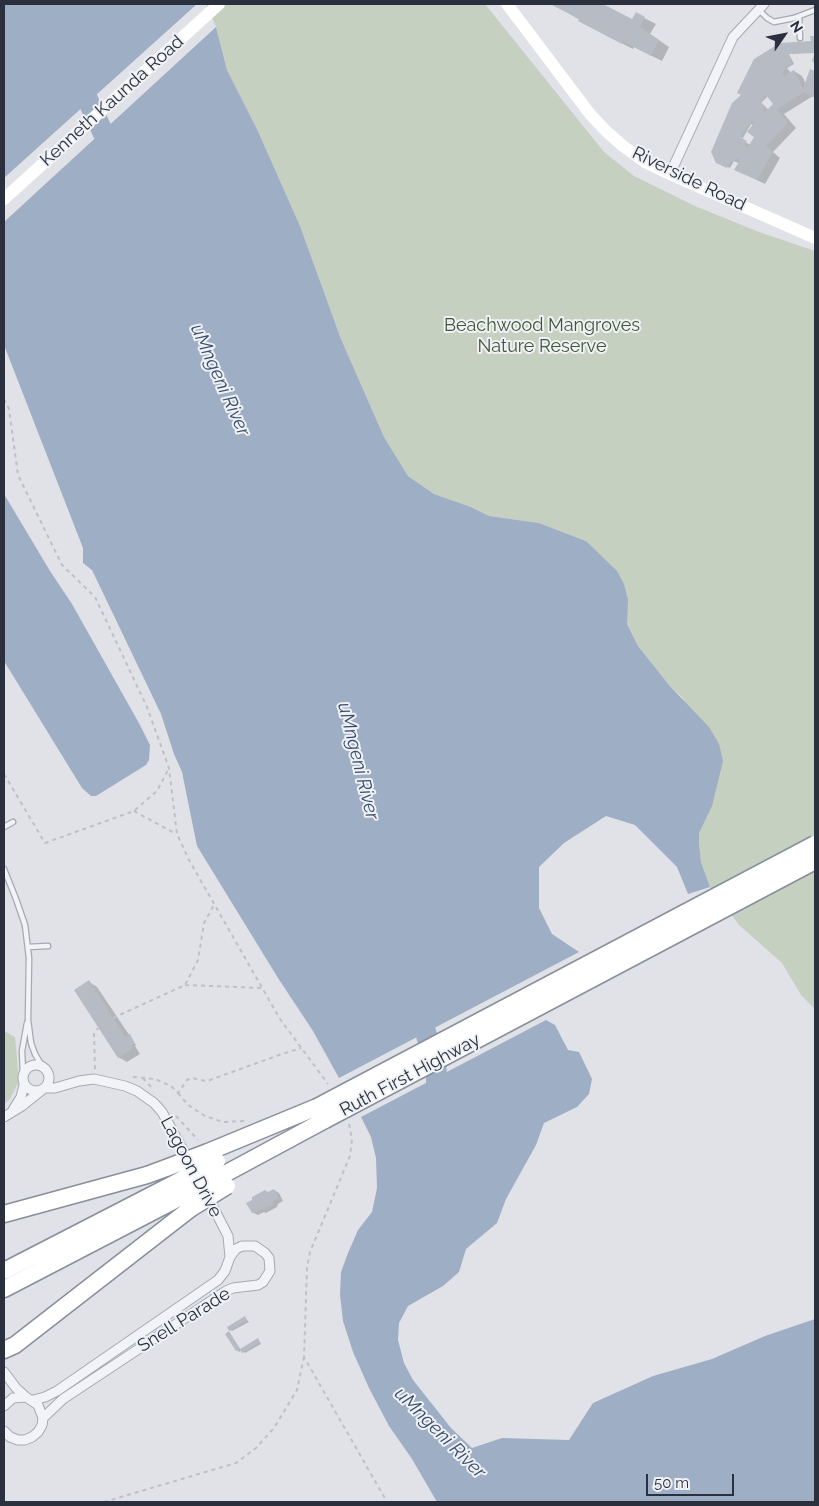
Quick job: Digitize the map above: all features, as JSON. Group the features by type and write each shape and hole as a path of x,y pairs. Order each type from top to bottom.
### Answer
{"highway":[{"name":"Ruth First Highway","path":"218,1169 318,1119 815,844"},
{"name":"Ruth First Highway","path":"4,1289 182,1196 218,1169 318,1119 815,860"},
{"path":"4,1214 147,1175 166,1168 218,1169"},
{"name":"Ruth First Highway","path":"4,1271 182,1196"},
{"path":"4,1350 15,1345 182,1196"}],"main road":[{"name":"Kenneth Kaunda Road","path":"4,199 219,4"},
{"name":"Riverside Road","path":"507,4 590,114 623,146 646,162 670,174 815,238"}],"street":[{"path":"670,174 733,37 761,6"},
{"path":"33,1065 42,1066 48,1072 50,1080 44,1089 31,1091 24,1085 23,1074 25,1070 33,1065"},
{"name":"Lagoon Drive","path":"8,1114 32,1100 44,1089 79,1081 94,1080 118,1084 137,1090 162,1112 228,1236 230,1257"},
{"name":"Lagoon Drive","path":"8,1114 18,1102 24,1085"},
{"name":"Snell Parade","path":"4,1406 13,1398 30,1399 45,1397 57,1391 218,1280 225,1271 230,1257 236,1249 242,1246 255,1246 261,1248 269,1258 270,1271 258,1286 233,1288 226,1291 63,1399 43,1418 38,1432 32,1437 25,1440 10,1437 4,1432"},
{"path":"4,1372 16,1388 42,1411 43,1418"}],"lane":[{"path":"761,6 766,18 774,22 815,10"},
{"path":"799,16 800,38"},
{"path":"4,827 12,822"},
{"path":"4,869 22,914 28,947 28,1020 32,1049 42,1066"},
{"path":"28,947 48,946"},
{"path":"23,1074 22,1051 28,1020"}],"path":[{"path":"4,399 9,408 18,475 62,565 95,597 147,707 169,768 177,834 189,860 280,1019 330,1088"},
{"path":"4,774 45,843 134,811 157,791 164,781 169,768"},
{"path":"134,811 177,834"},
{"path":"185,986 198,960 204,923 214,905"},
{"path":"113,1018 185,986 262,988"},
{"path":"94,1080 96,1072 94,1034 98,1028"},
{"path":"178,1093 187,1080 192,1078 210,1080 301,1048"},
{"path":"124,1076 155,1080 171,1086 188,1105 205,1116 223,1122 250,1121"},
{"path":"104,1502 236,1463 256,1448 274,1428 297,1390 304,1357 307,1268 310,1252 350,1156 352,1139 350,1126 346,1118"},
{"path":"304,1357 387,1502"}],"green space":[{"name":"Beachwood Mangroves Nature Reserve","path":"206,4 485,4 604,152 634,176 695,206 759,232 815,251 815,1009 801,995 782,963 739,925 710,887 701,862 699,833 722,761 682,697 669,685 638,646 586,541 539,523 489,516 471,507 434,494 408,476 384,437 341,339 300,226 257,129 227,70 216,27"},
{"path":"4,1031 15,1037 19,1081 10,1099 4,1104"}],"water":[{"path":"4,4 197,4 4,178"},
{"path":"216,27 227,70 257,129 300,226 341,339 384,437 408,476 434,494 471,507 489,516 539,523 586,541 617,571 624,584 628,600 627,624 638,646 669,685 709,727 719,744 723,761 712,806 699,833 701,862 710,887 688,894 677,867 635,825 606,816 564,843 539,867 539,908 552,934 579,952 339,1078 313,1031 197,846 182,772 161,714 92,570 83,563 83,548 4,345 4,222"},
{"path":"4,494 72,604 150,745 149,760 146,765 96,796 91,796 82,788 4,661"},
{"path":"546,1020 555,1025 568,1050 579,1052 592,1079 589,1094 577,1107 544,1123 536,1145 506,1199 497,1223 466,1249 459,1272 443,1286 408,1306 399,1323 398,1340 404,1363 413,1380 451,1428 472,1448 502,1438 569,1440 593,1403 653,1376 712,1359 765,1336 815,1319 815,1502 437,1502 412,1459 389,1426 353,1352 343,1321 340,1295 341,1272 358,1230 372,1212 377,1188 376,1158 371,1137 361,1117"}],"building":[{"path":"553,4 603,4 632,19 636,12 645,17 640,27 659,40 651,56 623,41 622,44 578,21 579,19"},
{"path":"810,36 815,36 815,52 788,54 792,63 785,67 786,70 782,72 784,76 794,70 803,89 810,69 815,71 815,98 804,92 777,109 788,123 766,146 773,152 757,180 734,170 740,160 737,158 734,162 731,161 727,168 716,163 711,152 732,103 741,95 737,93 754,59 780,43 811,41","holes":["766,95 773,104 765,112 762,110 766,107 761,102","752,121 754,123 747,132 754,137 748,147 744,146 747,141 740,137"]},
{"path":"815,52 815,63 812,61"},
{"path":"89,980 129,1043 126,1036 130,1034 135,1044 131,1046 132,1049 118,1058 74,990"},
{"path":"274,1189 279,1198 273,1201 272,1205 252,1213 246,1203 252,1200 252,1197 265,1190 268,1192"},
{"path":"245,1316 247,1320 229,1331 227,1327"},
{"path":"229,1331 240,1349 236,1351 225,1334"},
{"path":"258,1338 260,1342 242,1353 240,1349"}],"waterway":[{"name":"uMngeni River","path":"76,75 115,158"},
{"name":"uMngeni River","path":"418,1006 436,1068 438,1108"}]}
